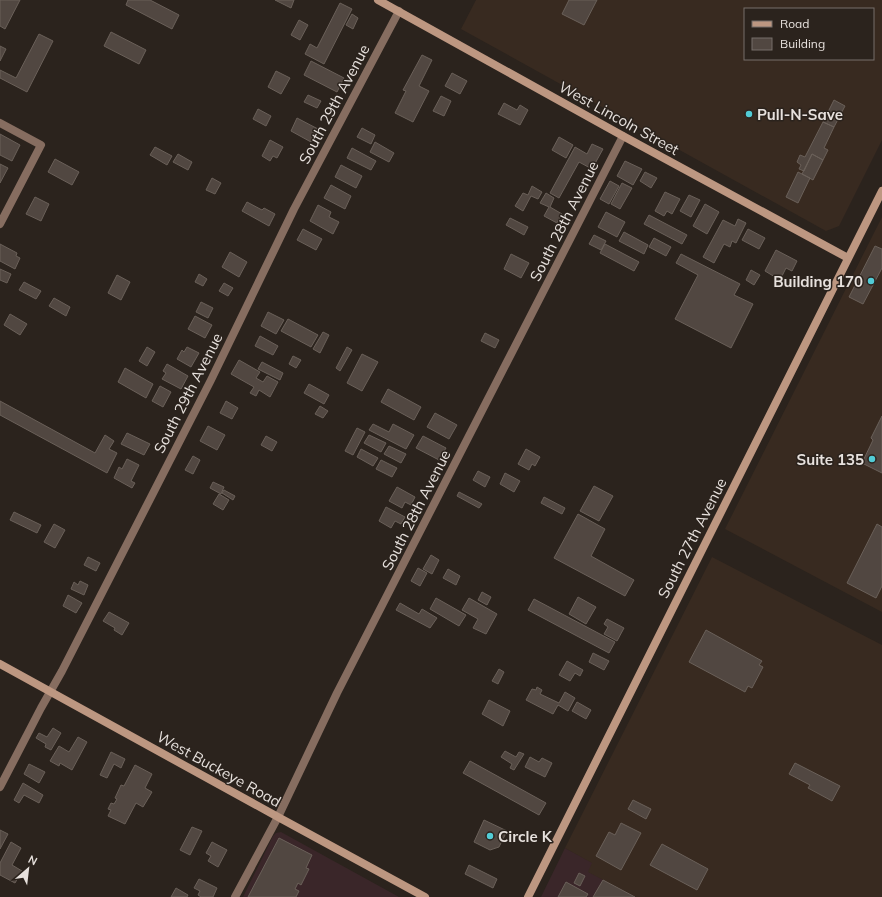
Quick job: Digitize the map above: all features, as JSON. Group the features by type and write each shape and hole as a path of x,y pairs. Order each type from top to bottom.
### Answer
{"main road":[{"name":"West Lincoln Street","path":"378,0 623,136 848,258"},
{"name":"South 27th Avenue","path":"528,897 882,191"},
{"name":"West Buckeye Road","path":"0,664 425,897"}],"street":[{"name":"South 29th Avenue","path":"0,787 62,671 210,380 294,209 399,11"},
{"path":"0,123 40,145 0,224"},
{"name":"South 28th Avenue","path":"235,897 278,817 337,693 623,136"}],"shaded area":[{"name":"Pull-N-Save","path":"476,0 882,0 882,140 839,226 826,231 461,29"},
{"path":"882,217 882,612 725,529"},
{"path":"712,557 882,645 882,897 636,897 588,872 592,863 565,848"},
{"path":"281,832 399,897 243,897 273,836 276,833"},
{"path":"565,848 593,863 589,872 636,897 541,897"}],"building":[{"path":"0,0 20,0 5,29 0,26"},
{"path":"128,0 150,0 179,15 172,29 126,5"},
{"path":"275,0 294,0 291,8"},
{"path":"569,0 597,0 584,25 562,14"},
{"path":"340,3 352,9 324,64 305,54 310,44 317,48"},
{"path":"352,14 358,18 353,29 346,25"},
{"path":"299,20 308,25 300,40 291,35"},
{"path":"111,32 146,50 139,64 104,46"},
{"path":"39,34 53,41 27,92 0,78 0,70 16,78"},
{"path":"0,46 6,49 0,61"},
{"path":"422,55 432,60 419,86 429,91 413,122 395,113 406,91 403,90"},
{"path":"311,61 344,78 337,92 304,75"},
{"path":"276,71 290,78 281,94 268,87"},
{"path":"452,73 467,81 460,94 445,86"},
{"path":"308,95 321,101 317,108 304,102"},
{"path":"441,96 451,101 444,116 433,111"},
{"path":"834,100 845,106 834,127 823,122"},
{"path":"504,103 517,110 520,105 528,110 520,125 498,114"},
{"path":"258,109 271,116 266,126 253,119"},
{"path":"297,118 318,129 311,142 291,131"},
{"path":"823,122 834,127 824,148 828,150 823,160 812,154 804,171 799,169 801,165 797,162 800,155 805,157"},
{"path":"362,128 375,135 371,144 357,137"},
{"path":"0,134 20,145 12,161 0,155"},
{"path":"559,137 573,145 566,158 552,150"},
{"path":"270,140 283,147 277,158 273,156 270,161 262,156"},
{"path":"375,142 394,153 389,162 370,152"},
{"path":"592,144 603,149 592,169 579,162 559,198 550,193 575,147 587,154"},
{"path":"155,147 172,156 167,165 150,155"},
{"path":"352,148 376,161 371,170 347,158"},
{"path":"178,154 192,162 188,170 173,162"},
{"path":"812,154 823,160 813,180 802,174"},
{"path":"55,159 79,172 72,185 48,172"},
{"path":"625,161 642,169 633,185 617,176"},
{"path":"0,164 8,168 0,183"},
{"path":"341,165 362,176 356,188 335,177"},
{"path":"645,172 657,178 651,188 640,181"},
{"path":"798,172 810,178 798,203 786,197"},
{"path":"212,178 221,183 215,194 206,190"},
{"path":"610,181 619,186 609,204 600,199"},
{"path":"622,183 632,188 620,209 611,204"},
{"path":"331,185 351,196 345,209 324,198"},
{"path":"532,186 542,192 538,199 531,196 523,211 515,206 523,193 528,195"},
{"path":"665,192 680,199 672,214 667,211 664,216 655,211"},
{"path":"546,193 554,198 550,207 562,214 557,223 544,216 549,207 540,203"},
{"path":"689,195 700,200 691,217 680,211"},
{"path":"35,197 49,204 41,221 26,214"},
{"path":"247,202 262,210 264,208 275,214 269,226 242,211"},
{"path":"705,204 719,212 707,234 693,226"},
{"path":"318,205 331,212 329,217 339,222 333,234 310,221"},
{"path":"606,212 625,222 617,237 598,227"},
{"path":"649,215 687,235 682,244 644,224"},
{"path":"510,218 528,227 524,235 506,225"},
{"path":"738,219 746,223 736,243 732,241 730,247 724,244 714,263 703,257 723,220 735,226"},
{"path":"303,229 322,239 316,250 297,240"},
{"path":"748,229 765,238 759,249 742,240"},
{"path":"624,232 648,245 644,254 619,241"},
{"path":"594,235 606,241 601,250 589,244"},
{"path":"654,238 671,247 666,256 649,247"},
{"path":"0,244 17,253 16,256 20,258 15,269 0,261"},
{"path":"605,244 639,262 634,271 600,253"},
{"path":"875,246 882,249 882,268 863,304 849,297"},
{"path":"776,250 797,261 792,271 786,268 780,280 765,271"},
{"path":"230,252 247,262 239,277 222,267"},
{"path":"511,254 529,263 521,278 504,269"},
{"path":"681,254 740,284 734,295 753,304 731,348 675,319 698,275 676,263"},
{"path":"0,269 11,274 7,283 0,280"},
{"path":"751,270 760,275 754,285 746,280"},
{"path":"199,274 207,279 203,286 195,282"},
{"path":"117,275 130,282 121,300 108,293"},
{"path":"24,282 41,291 36,299 19,290"},
{"path":"224,283 233,288 228,296 219,291"},
{"path":"54,298 70,307 66,316 49,306"},
{"path":"201,302 213,308 208,318 196,312"},
{"path":"268,312 284,320 276,334 261,326"},
{"path":"10,314 27,324 20,335 4,325"},
{"path":"195,316 212,325 205,338 188,329"},
{"path":"288,319 318,335 311,347 281,331"},
{"path":"323,332 329,335 320,353 313,349"},
{"path":"485,333 499,340 495,348 481,341"},
{"path":"260,336 278,346 273,355 255,346"},
{"path":"147,347 155,352 147,366 139,361"},
{"path":"187,347 199,353 191,367 177,359 182,350 184,352"},
{"path":"347,347 352,350 340,371 336,368"},
{"path":"362,354 378,362 362,391 347,383"},
{"path":"293,356 301,360 296,368 289,364"},
{"path":"239,360 260,372 256,378 263,382 267,376 278,382 270,397 259,390 256,396 250,393 254,387 231,374"},
{"path":"262,362 283,373 280,380 258,369"},
{"path":"167,364 188,376 181,389 162,379 166,373 163,371"},
{"path":"125,368 153,384 146,398 118,382"},
{"path":"309,384 329,395 324,404 304,393"},
{"path":"160,386 171,392 163,407 152,401"},
{"path":"388,389 421,407 414,420 381,402"},
{"path":"0,401 95,453 105,435 114,441 109,449 117,453 107,473 0,415"},
{"path":"226,401 238,408 232,419 220,413"},
{"path":"320,406 328,411 323,418 315,414"},
{"path":"435,413 457,425 449,439 427,427"},
{"path":"882,416 882,473 862,463 873,440 871,438"},
{"path":"373,424 389,432 393,424 414,435 406,449 369,430"},
{"path":"208,426 225,435 217,450 200,441"},
{"path":"357,428 365,432 353,455 345,451"},
{"path":"127,433 150,444 144,455 121,444"},
{"path":"369,435 386,443 381,452 364,443"},
{"path":"266,436 277,442 272,451 261,445"},
{"path":"423,436 446,448 439,460 416,448"},
{"path":"389,446 406,454 401,463 384,454"},
{"path":"361,449 378,458 373,466 357,457"},
{"path":"526,449 540,457 535,466 532,464 529,470 518,464"},
{"path":"193,456 200,460 193,474 185,470"},
{"path":"127,459 139,465 131,481 135,483 132,488 114,478 119,467 122,469"},
{"path":"381,460 397,468 392,477 376,469"},
{"path":"478,471 490,477 485,487 473,480"},
{"path":"505,473 520,481 514,492 500,484"},
{"path":"213,482 224,487 221,494 210,488"},
{"path":"594,486 613,496 599,521 580,511"},
{"path":"397,487 415,497 411,505 405,502 402,508 389,501"},
{"path":"224,490 235,496 233,500 222,493"},
{"path":"459,492 482,504 479,508 457,496"},
{"path":"219,494 229,500 223,510 213,504"},
{"path":"544,497 565,508 562,514 541,503"},
{"path":"386,507 405,517 401,524 395,521 391,528 379,521"},
{"path":"14,512 41,525 37,533 10,520"},
{"path":"578,514 605,529 591,556 634,580 625,596 554,558"},
{"path":"54,524 65,530 55,548 44,542"},
{"path":"877,524 882,527 882,586 876,598 847,583"},
{"path":"431,555 439,560 432,574 423,569"},
{"path":"88,557 100,563 96,571 84,565"},
{"path":"418,568 427,573 420,586 411,581"},
{"path":"448,569 460,576 456,585 443,578"},
{"path":"80,581 88,585 84,595 71,589 74,582 78,585"},
{"path":"482,592 491,597 487,605 478,600"},
{"path":"68,595 82,603 76,613 63,606"},
{"path":"578,597 596,607 586,624 569,614"},
{"path":"436,598 466,615 459,626 430,609"},
{"path":"469,598 497,614 486,634 473,628 478,619 462,610"},
{"path":"534,599 615,642 609,653 528,610"},
{"path":"400,603 419,614 422,609 437,618 430,628 396,610"},
{"path":"109,612 129,623 122,635 114,630 115,628 103,621"},
{"path":"607,619 624,628 617,641 604,634 608,627 604,624"},
{"path":"706,630 762,661 759,665 763,667 752,688 748,686 745,692 689,662"},
{"path":"593,653 609,661 604,670 589,662"},
{"path":"567,661 583,670 580,676 575,673 570,681 559,675"},
{"path":"499,669 504,672 498,684 492,681"},
{"path":"537,687 542,690 540,694 559,703 565,692 575,698 568,711 558,705 553,714 526,700 532,689 536,690"},
{"path":"489,700 510,711 503,726 482,714"},
{"path":"577,702 591,710 586,719 572,711"},
{"path":"53,728 61,733 51,750 45,747 46,744 36,738 39,733 47,737"},
{"path":"78,737 87,742 72,770 60,763 59,766 50,761 59,746 69,752"},
{"path":"505,751 516,757 519,752 524,754 514,770 510,768 512,764 501,757"},
{"path":"111,752 125,759 121,768 114,764 107,778 100,775"},
{"path":"530,757 539,762 542,758 552,763 545,777 525,767"},
{"path":"470,761 546,803 539,815 463,773"},
{"path":"795,763 840,786 832,801 808,788 810,785 789,774"},
{"path":"29,764 45,772 39,783 24,774"},
{"path":"135,765 152,774 145,788 152,792 143,807 136,803 125,824 108,816 111,810 108,809 111,803 114,804 121,785 124,786"},
{"path":"23,783 43,795 39,803 24,795 19,803 14,800"},
{"path":"633,800 651,809 646,819 628,809"},
{"name":"Circle K","path":"484,820 507,831 499,847 490,850 474,842"},
{"path":"621,823 641,833 621,870 596,856 609,832 615,835"},
{"path":"192,827 202,831 190,855 180,850"},
{"path":"0,830 8,834 0,849"},
{"path":"279,838 312,855 306,868 309,869 301,885 298,883 295,889 299,891 296,897 248,897"},
{"path":"11,842 21,848 12,865 22,871 15,883 0,875 0,863"},
{"path":"212,842 227,850 218,867 208,861 211,856 206,853"},
{"path":"662,844 708,869 697,890 650,865"},
{"path":"469,865 497,879 493,888 465,874"},
{"path":"579,873 585,876 580,886 574,883"},
{"path":"199,879 217,888 213,897 201,897 198,895 200,891 194,888"},
{"path":"603,880 635,897 593,897"},
{"path":"566,882 588,894 586,897 558,897"},
{"path":"176,888 188,895 187,897 171,897"}],"place":[{"name":"Pull-N-Save","path":"749,114"},
{"name":"Building 170","path":"871,281"},
{"name":"Suite 135","path":"872,459"},
{"name":"Circle K","path":"490,836"}]}
